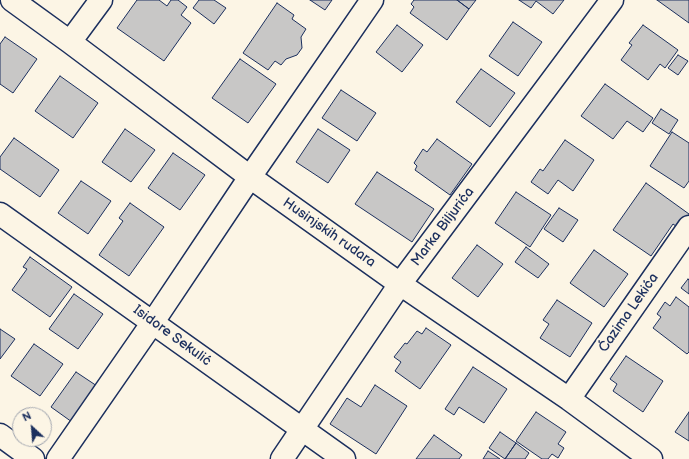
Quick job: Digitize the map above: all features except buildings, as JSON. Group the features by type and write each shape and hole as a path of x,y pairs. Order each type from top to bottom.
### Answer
{"street":[{"name":"Husinjskih rudara","path":"12,0 250,177 400,284 569,399 651,459"},
{"path":"70,42 101,0"},
{"path":"58,459 372,0"},
{"name":"Marka Biljurića","path":"282,459 400,284 612,0"},
{"name":"Isidore Sekulić","path":"0,214 344,459"},
{"name":"Ćazima Lekića","path":"569,399 689,227"},
{"path":"0,436 33,459"}]}
